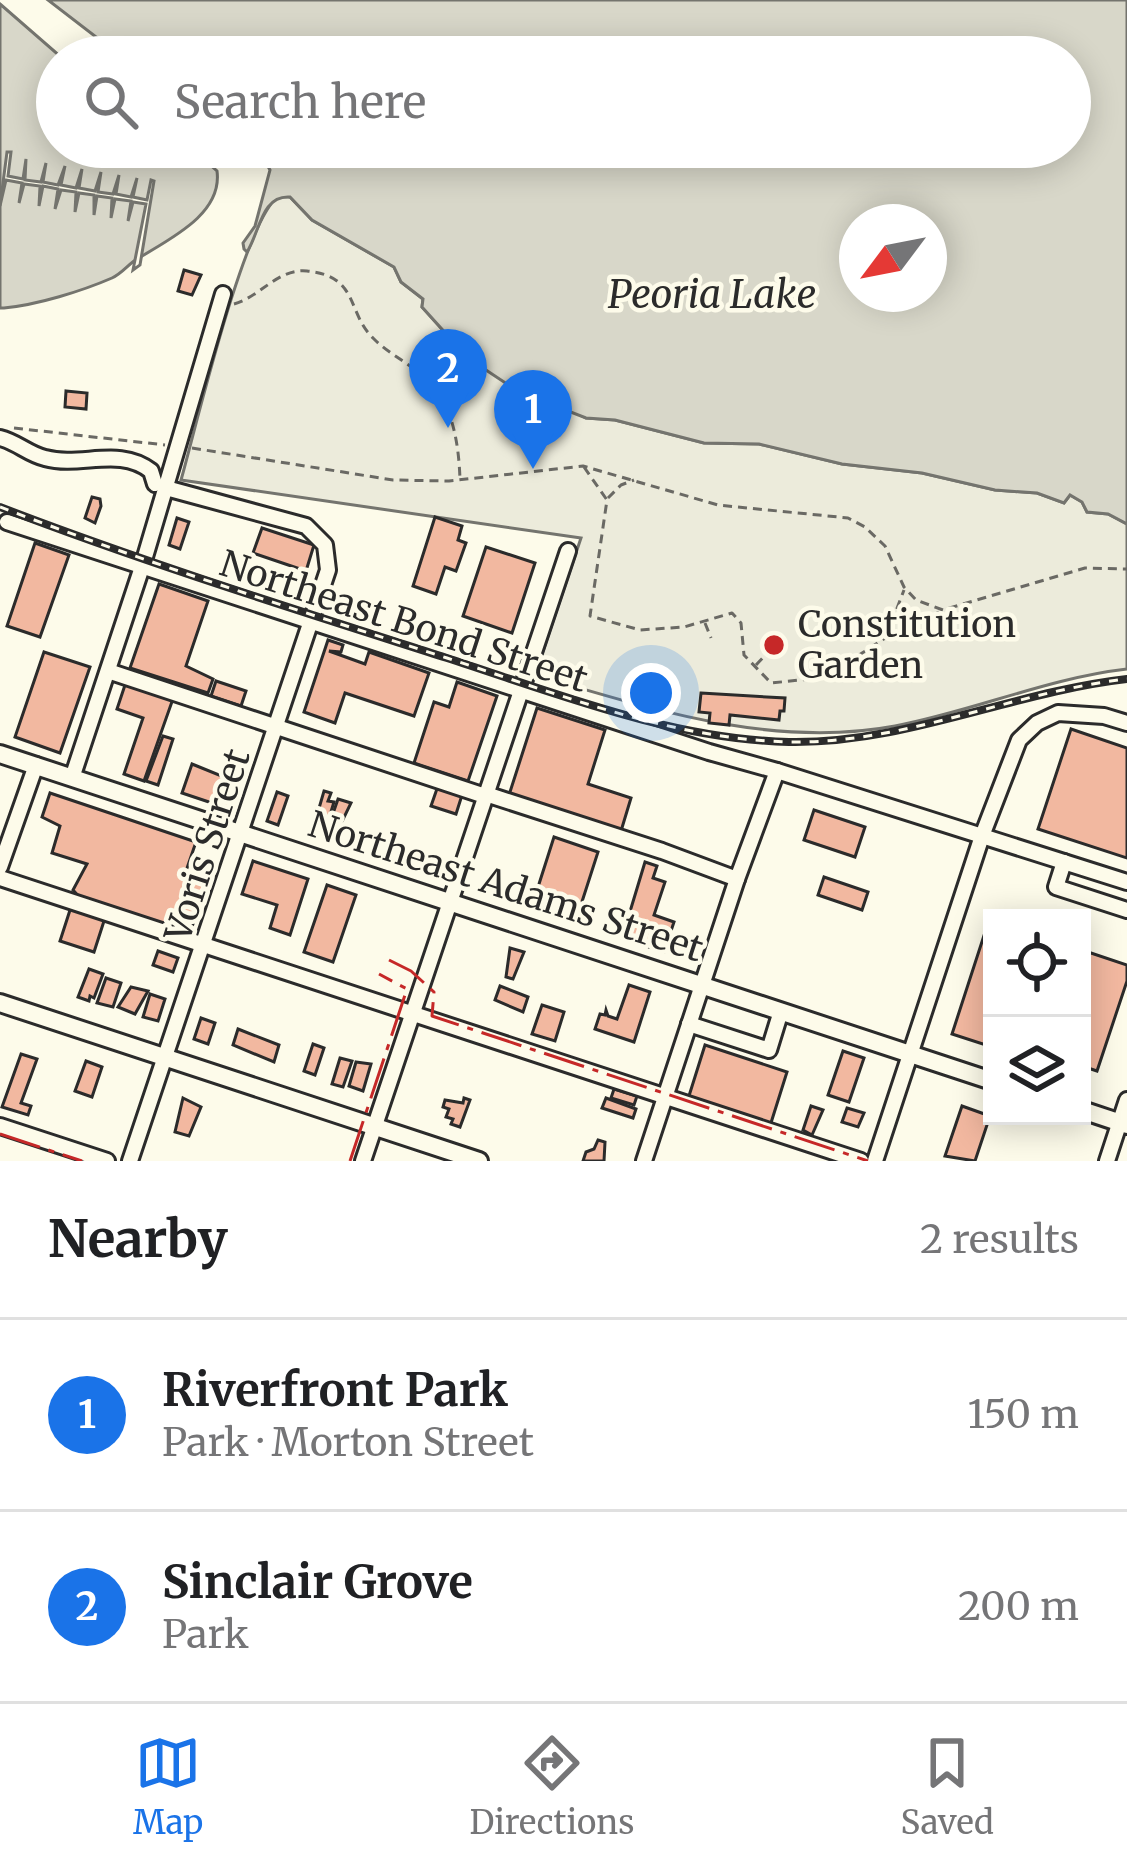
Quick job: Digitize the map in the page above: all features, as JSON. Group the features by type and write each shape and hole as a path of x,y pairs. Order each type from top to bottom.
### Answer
{"main road":[{"name":"Northeast Adams Street","path":"0,754 983,1078"},
{"path":"0,1003 479,1161"},
{"path":"1091,1113 1123,1124"}],"street":[{"path":"72,778 142,567 161,486 179,447 221,300"},
{"path":"0,438 40,458 131,460 152,471 161,486"},
{"name":"Voris Street","path":"130,1161 328,570 325,545 306,526 161,486"},
{"name":"Northeast Bond Street","path":"7,522 310,624 1127,882"},
{"path":"363,1161 568,551"},
{"path":"107,671 662,850 736,879"},
{"path":"874,1161 982,836 1019,740 1037,723 1058,713 1127,723"},
{"path":"0,868 36,766"},
{"path":"644,1161 736,879 777,770"},
{"path":"1064,862 1056,887 1127,910"},
{"path":"0,878 861,1161"},
{"path":"688,1024 769,1050 781,1011"},
{"path":"1107,1161 1123,1124 1127,1100"},
{"path":"0,1126 107,1161"}],"path":[{"path":"221,300 241,303 289,272 321,274 338,282 352,293 372,338 440,394 455,435 460,480"},
{"path":"0,426 393,480 460,480 583,466 718,505 848,518 885,546 904,587 916,600 943,610"},
{"path":"583,466 607,500"},
{"path":"635,480 621,485 607,500 590,616 640,630 684,627 732,614 741,623 744,655 770,683 810,679 842,666 943,610 1085,568 1127,569"},
{"path":"885,639 904,587"},
{"path":"704,620 711,638"},
{"path":"732,646 743,642"},
{"path":"755,667 771,650"}],"shaded area":[{"path":"279,196 290,197 312,220 394,267 401,282 423,299 422,307 468,358 586,418 615,420 704,443 759,444 842,464 1037,493 1064,503 1070,495 1087,512 1108,514 1127,524 1127,669 895,726 849,732 803,733 713,722 535,675 581,538 181,480 237,282 251,242"}],"water":[{"name":"Peoria Lake","path":"48,0 1127,0 1127,524 1108,514 1087,512 1070,495 1064,503 1037,493 842,464 759,444 704,443 615,420 586,418 519,392 468,358 422,307 423,299 401,282 394,267 312,220 290,197 267,208 247,252 243,243 255,226 269,168 1091,168 1091,36 95,36"},
{"path":"0,4 37,36 36,168 217,171 216,187 202,214 118,274 59,297 0,308"}],"pier":[{"path":"7,152 11,152 8,176 23,179 26,159 25,180 41,182 45,168 43,182 58,185 65,168 61,185 76,188 82,169 79,188 95,191 101,172 98,192 113,194 119,175 116,194 131,197 137,178 133,197 147,200 154,181 140,265 133,270 146,204 133,202 128,221 131,201 115,199 111,218 112,198 97,196 94,215 94,195 79,193 75,212 76,192 61,190 55,209 58,189 43,186 39,206 40,186 24,184 19,203 22,183 6,180 0,206"}],"building":[{"path":"184,270 201,275 192,295 178,291"},
{"path":"66,391 87,393 86,409 65,407"},
{"path":"92,497 100,499 101,506 95,523 85,518"},
{"path":"435,517 462,526 458,540 466,543 456,571 445,567 436,594 413,586"},
{"path":"177,518 189,522 180,549 169,545"},
{"path":"262,528 314,545 306,571 253,553"},
{"path":"35,543 69,555 40,637 7,626"},
{"path":"486,547 535,563 512,633 463,616"},
{"path":"159,584 208,601 186,666 213,679 208,693 130,668"},
{"path":"328,640 343,645 341,652 329,651 365,664 369,652 429,673 414,716 345,693 335,723 304,712"},
{"path":"44,652 90,667 60,753 15,737"},
{"path":"127,679 174,696 144,781 124,774 143,718 117,709"},
{"path":"216,681 246,691 241,706 211,696"},
{"path":"457,682 497,696 468,781 414,763 434,702 449,707"},
{"path":"701,693 785,698 784,711 779,720 730,715 729,725 709,723 710,713 699,712"},
{"path":"537,708 605,730 588,784 631,798 621,831 509,795"},
{"path":"1071,729 1127,748 1127,858 1038,829"},
{"path":"163,736 173,739 158,785 146,781"},
{"path":"192,764 239,783 230,809 182,793"},
{"path":"439,783 463,792 456,814 431,806"},
{"path":"324,791 331,793 328,801 334,802 326,828 315,822"},
{"path":"277,792 288,796 278,825 267,821"},
{"path":"50,793 196,842 186,871 208,878 189,936 82,900 73,890 87,864 52,853 60,826 42,817"},
{"path":"338,799 351,803 336,834 327,831"},
{"path":"814,810 865,827 855,857 804,840"},
{"path":"554,837 598,852 579,911 568,907 564,919 531,909"},
{"path":"253,861 308,879 290,935 270,928 277,905 242,894"},
{"path":"645,862 657,866 653,878 665,882 654,915 674,922 664,952 622,938"},
{"path":"824,877 868,892 862,910 818,895"},
{"path":"327,885 356,895 333,962 304,952"},
{"path":"71,907 105,918 94,952 60,941"},
{"path":"983,939 983,1044 952,1034"},
{"path":"510,948 524,952 513,979 506,977"},
{"path":"158,951 178,958 173,972 153,965"},
{"path":"1091,953 1127,965 1127,981 1097,1071 1091,1069"},
{"path":"89,969 103,974 89,1001 78,997"},
{"path":"106,978 121,983 113,1007 97,1003"},
{"path":"629,985 650,992 634,1042 595,1029 606,1010 617,1019"},
{"path":"500,986 528,997 523,1012 495,1000"},
{"path":"131,987 148,991 135,1014 118,1007"},
{"path":"150,994 165,999 158,1021 143,1017"},
{"path":"542,1005 564,1012 555,1041 532,1034"},
{"path":"201,1018 215,1023 208,1044 194,1039"},
{"path":"238,1029 279,1045 274,1062 233,1045"},
{"path":"313,1044 324,1048 315,1075 304,1071"},
{"path":"705,1045 787,1072 770,1126 688,1099"},
{"path":"843,1051 864,1058 849,1102 828,1095"},
{"path":"21,1054 37,1059 21,1103 31,1106 28,1115 2,1107"},
{"path":"340,1058 352,1061 343,1087 332,1084"},
{"path":"86,1061 102,1067 92,1097 75,1091"},
{"path":"356,1062 371,1064 363,1091 349,1086"},
{"path":"614,1089 637,1096 634,1105 611,1098"},
{"path":"183,1098 201,1107 189,1136 175,1132"},
{"path":"464,1098 470,1100 460,1127 451,1124 453,1119 446,1117 449,1109 443,1107 445,1100 463,1103"},
{"path":"606,1098 636,1109 633,1118 602,1108"},
{"path":"811,1106 823,1110 812,1135 803,1130"},
{"path":"962,1106 983,1114 983,1125 987,1125 975,1161 945,1156"},
{"path":"847,1108 864,1113 858,1127 842,1122"},
{"path":"598,1140 605,1142 604,1161 583,1161 586,1152"}],"railway":[{"path":"0,507 166,567 573,700 701,733 789,742 875,735 1127,679"}],"power":[{"path":"389,960 411,971 434,992 432,1016 868,1161"},
{"path":"350,1161 407,989 379,974"},
{"path":"0,1134 82,1161"}],"place":[{"name":"Sinclair Grove","path":"448,428"},
{"name":"Riverfront Park","path":"533,469"},
{"name":"Constitution Garden","path":"774,645"}]}
